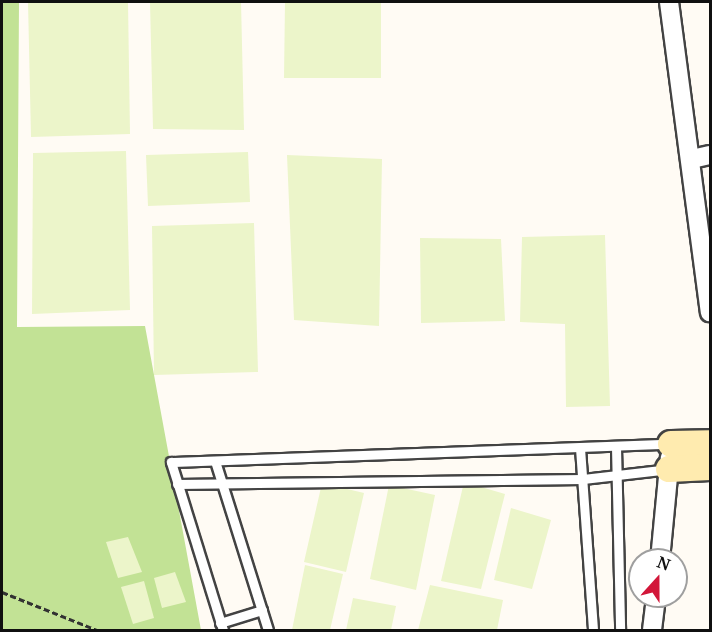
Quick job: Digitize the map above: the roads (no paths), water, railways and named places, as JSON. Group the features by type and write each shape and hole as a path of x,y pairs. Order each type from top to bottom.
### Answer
{"street":[{"path":"669,2 711,312"},
{"path":"692,159 711,155"},
{"path":"661,548 671,444 711,443"},
{"path":"669,469 711,467"},
{"path":"652,630 655,608"}],"lane":[{"path":"262,610 221,626 171,462 671,444"},
{"path":"616,447 619,475 620,630"},
{"path":"580,448 593,630"},
{"path":"215,461 268,630"},
{"path":"177,484 221,481 583,479 669,469"}]}
